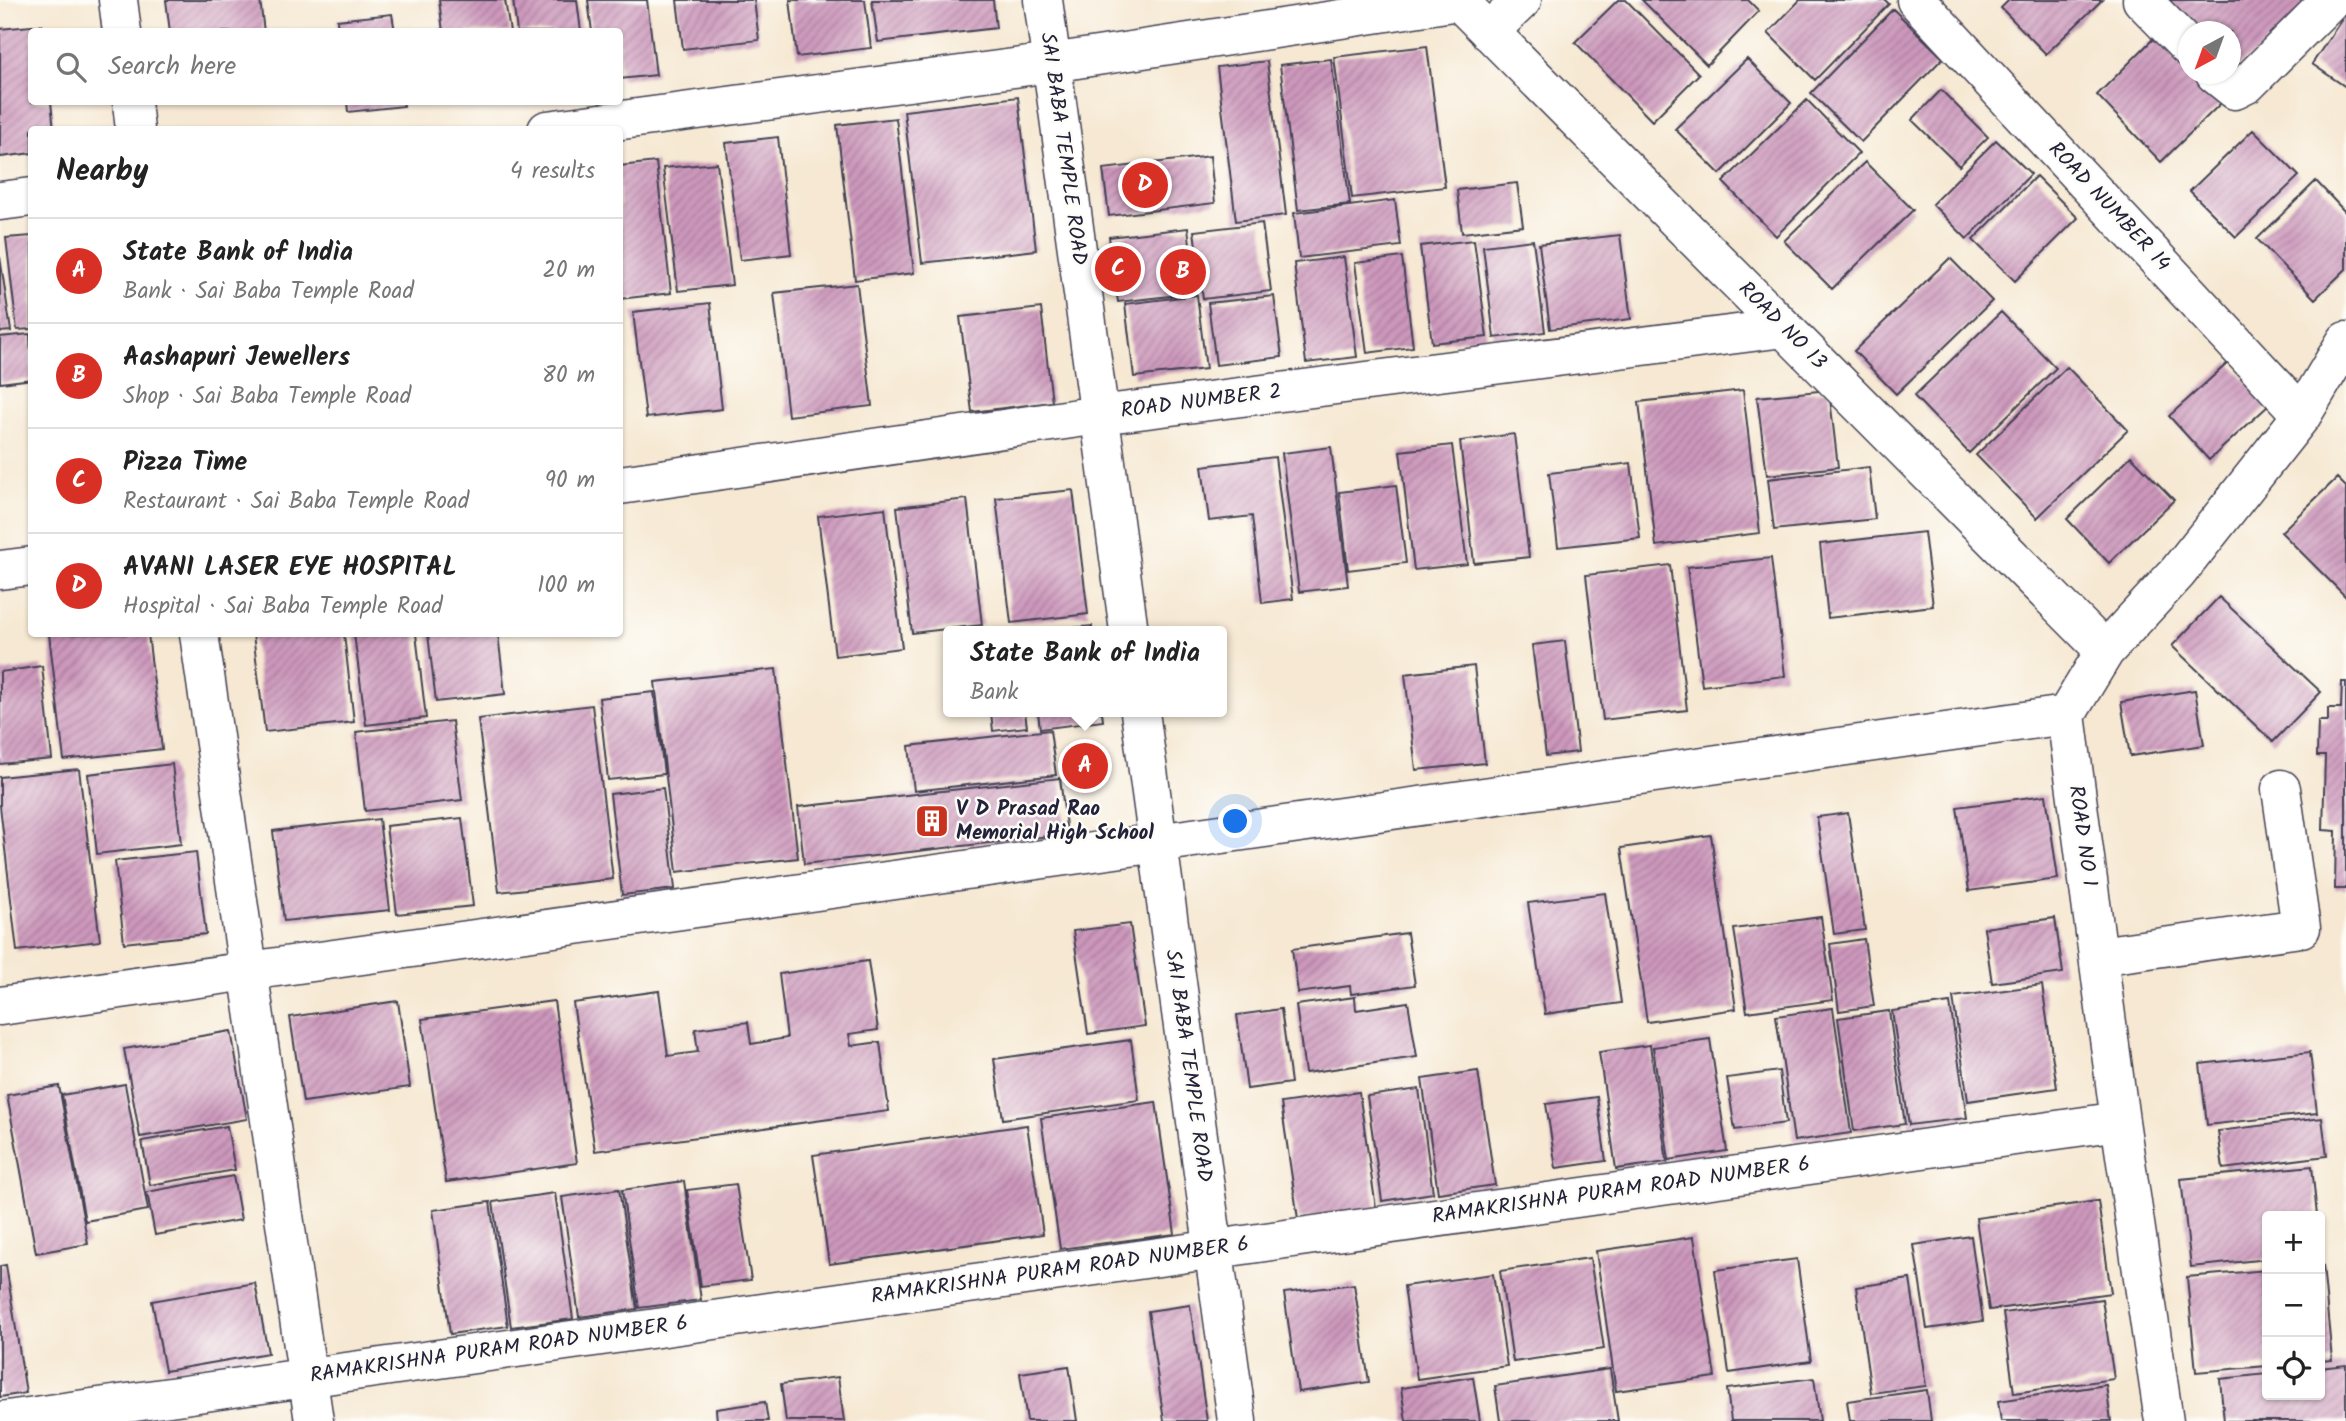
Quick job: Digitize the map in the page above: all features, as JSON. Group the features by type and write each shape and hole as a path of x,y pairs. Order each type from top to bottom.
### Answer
{"street":[{"path":"118,0 122,28"},
{"name":"SAI BABA TEMPLE ROAD","path":"1042,0 1128,626"},
{"path":"1489,32 1522,0"},
{"name":"ROAD NUMBER 14","path":"1916,0 2302,415"},
{"path":"2142,0 2178,36"},
{"path":"2228,84 2235,90 2247,84 2331,0"},
{"path":"577,126 1051,63 1458,1"},
{"name":"ROAD NO 13","path":"1458,1 2105,652"},
{"path":"132,105 135,126"},
{"path":"0,201 28,198"},
{"name":"ROAD NUMBER 2","path":"623,485 1099,415 1784,328"},
{"path":"0,1006 2066,715 2105,652 2178,572 2302,415 2346,341"},
{"path":"0,570 28,566"},
{"path":"200,637 314,1421"},
{"name":"ROAD NO 1","path":"2066,715 2120,1121 2164,1421"},
{"name":"SAI BABA TEMPLE ROAD","path":"1141,717 1237,1421"},
{"path":"2098,957 2301,928 2281,789"},
{"name":"RAMAKRISHNA PURAM ROAD NUMBER 6","path":"0,1421 2120,1121"}],"building":[{"path":"166,0 260,0 264,28 170,28"},
{"path":"439,0 505,0 509,28 442,28"},
{"path":"513,0 577,0 580,28 516,28"},
{"path":"588,0 647,0 656,75 623,79 623,28 592,28"},
{"path":"677,0 754,0 759,40 683,49"},
{"path":"790,0 865,0 871,48 797,57"},
{"path":"872,0 993,0 996,28 878,42"},
{"path":"1618,0 1626,0 1699,74 1652,121 1575,42"},
{"path":"1642,0 1748,0 1759,11 1707,65"},
{"path":"1800,0 1885,0 1889,4 1815,80 1768,33"},
{"path":"2009,0 2102,0 2046,54 2001,8"},
{"path":"2149,0 2317,0 2241,65 2241,21 2178,21 2178,24"},
{"path":"1893,9 1943,58 1861,142 1811,93"},
{"path":"2346,13 2346,87 2312,64"},
{"path":"392,14 394,28 338,28 337,20"},
{"path":"42,25 42,28 28,28 28,105 51,105 54,126 28,126 28,154 0,157 0,29"},
{"path":"2156,36 2178,59 2178,84 2203,84 2222,102 2161,162 2097,95"},
{"path":"1427,46 1445,187 1352,198 1334,57"},
{"path":"1331,59 1350,204 1298,210 1280,65"},
{"path":"1747,59 1791,103 1720,174 1675,129"},
{"path":"1267,61 1286,215 1236,221 1217,67"},
{"path":"1941,90 1988,137 1959,166 1912,120"},
{"path":"1018,97 1036,250 922,263 904,111"},
{"path":"1807,100 1859,153 1776,236 1723,182"},
{"path":"347,105 404,106 348,112"},
{"path":"896,118 914,273 855,280 837,125"},
{"path":"2253,130 2299,176 2236,237 2190,191"},
{"path":"778,137 791,254 740,260 726,143"},
{"path":"1996,140 2031,174 1967,239 1932,204"},
{"path":"1210,156 1215,203 1109,216 1103,169"},
{"path":"656,162 671,293 623,299 623,166"},
{"path":"1865,162 1913,210 1832,289 1784,241"},
{"path":"717,163 732,285 678,291 663,168"},
{"path":"2036,176 2078,218 2015,281 1973,240"},
{"path":"2316,181 2346,213 2346,269 2315,299 2257,239"},
{"path":"1517,183 1523,226 1462,233 1457,190"},
{"path":"1395,200 1401,246 1299,258 1294,213"},
{"path":"1262,223 1271,291 1203,299 1194,231"},
{"path":"1188,228 1196,293 1118,302 1109,237"},
{"path":"1620,235 1631,319 1550,329 1539,244"},
{"path":"28,236 28,329 17,330 6,238"},
{"path":"1474,240 1487,337 1432,343 1420,246"},
{"path":"1533,240 1545,332 1494,338 1483,246"},
{"path":"0,257 11,331 0,332"},
{"path":"1344,257 1357,357 1306,363 1294,263"},
{"path":"1402,257 1413,347 1367,353 1355,263"},
{"path":"1950,258 1992,301 1896,394 1854,351"},
{"path":"857,284 872,406 788,416 774,293"},
{"path":"1197,295 1206,369 1134,377 1125,304"},
{"path":"1274,296 1282,357 1216,365 1208,303"},
{"path":"710,303 722,409 646,418 633,312"},
{"path":"1041,308 1052,402 972,412 960,317"},
{"path":"2001,312 2056,368 1969,453 1914,396"},
{"path":"28,334 28,380 0,383 0,337"},
{"path":"2229,362 2269,405 2209,460 2169,416"},
{"path":"2067,367 2128,430 2037,518 1976,455"},
{"path":"1743,390 1760,533 1656,546 1639,402"},
{"path":"1829,390 1838,467 1767,475 1757,397"},
{"path":"1514,434 1529,557 1474,563 1460,441"},
{"path":"1452,445 1467,564 1414,570 1400,451"},
{"path":"1331,447 1348,586 1299,592 1282,453"},
{"path":"2131,456 2174,500 2109,563 2067,519"},
{"path":"1275,457 1293,599 1262,603 1252,516 1209,521 1202,466"},
{"path":"1631,463 1640,538 1558,547 1549,473"},
{"path":"1869,467 1875,519 1774,530 1768,479"},
{"path":"2337,478 2346,487 2346,597 2281,532"},
{"path":"1396,485 1406,563 1348,570 1339,492"},
{"path":"1073,490 1088,614 1011,623 996,498"},
{"path":"967,499 982,625 943,626 943,629 912,633 897,507"},
{"path":"885,508 902,648 835,656 818,516"},
{"path":"1924,532 1933,606 1828,618 1820,544"},
{"path":"1771,558 1785,676 1702,686 1687,567"},
{"path":"1670,565 1687,710 1603,720 1586,575"},
{"path":"2219,597 2321,692 2273,742 2172,646"},
{"path":"49,637 148,637 162,749 64,760"},
{"path":"253,637 344,637 354,722 265,732"},
{"path":"354,637 416,637 426,718 366,725"},
{"path":"428,637 498,637 505,694 436,702"},
{"path":"1565,641 1578,752 1546,756 1532,645"},
{"path":"42,666 52,759 0,764 0,672"},
{"path":"1474,666 1485,763 1416,770 1405,674"},
{"path":"776,669 798,858 677,872 655,682"},
{"path":"2342,682 2346,682 2346,889 2335,889 2336,831 2323,830 2325,756 2317,756 2318,721 2328,721 2328,708 2341,708"},
{"path":"2195,690 2204,745 2130,756 2121,702"},
{"path":"654,692 664,774 608,780 599,698"},
{"path":"592,705 613,879 499,892 478,719"},
{"path":"992,717 1026,717 1027,727 993,731"},
{"path":"1039,717 1103,717 1103,721 1040,729"},
{"path":"452,721 462,800 365,811 356,732"},
{"path":"1050,730 1056,775 914,791 909,746"},
{"path":"172,764 181,844 97,854 88,774"},
{"path":"79,769 100,941 17,951 0,806 0,777"},
{"name":"V D Prasad Rao Memorial High School","path":"1060,778 1067,834 804,864 798,807"},
{"path":"663,788 675,889 622,895 610,794"},
{"path":"2046,795 2058,879 1969,891 1957,807"},
{"path":"1848,813 1865,930 1834,934 1817,817"},
{"path":"462,818 473,906 397,914 386,826"},
{"path":"379,819 390,910 284,921 273,831"},
{"path":"1711,835 1736,1009 1647,1022 1621,848"},
{"path":"196,852 206,934 124,943 115,861"},
{"path":"1605,893 1621,1003 1545,1014 1528,903"},
{"path":"1821,917 1833,1000 1747,1012 1734,929"},
{"path":"2055,918 2063,973 1992,983 1984,928"},
{"path":"1130,924 1145,1026 1088,1034 1073,931"},
{"path":"1407,933 1415,985 1351,994 1350,986 1298,993 1292,949"},
{"path":"1864,939 1874,1006 1839,1011 1830,944"},
{"path":"868,961 878,1030 849,1034 851,1046 880,1042 889,1111 595,1151 573,1003 659,991 668,1056 698,1052 695,1029 748,1022 751,1044 787,1038 779,974"},
{"path":"2042,985 2057,1088 1968,1101 1953,997"},
{"path":"1355,997 1356,1010 1408,1002 1417,1057 1305,1073 1296,1005"},
{"path":"398,1001 410,1087 303,1102 290,1017"},
{"path":"554,1001 577,1163 446,1182 422,1019"},
{"path":"1950,1003 1967,1118 1909,1125 1892,1011"},
{"path":"1833,1008 1851,1133 1794,1141 1776,1016"},
{"path":"1281,1009 1291,1083 1247,1089 1237,1015"},
{"path":"1889,1011 1905,1124 1854,1131 1838,1018"},
{"path":"231,1031 247,1119 140,1137 124,1049"},
{"path":"1710,1039 1727,1151 1669,1160 1653,1047"},
{"path":"1131,1040 1139,1100 1003,1119 994,1059"},
{"path":"1650,1045 1667,1162 1616,1169 1599,1052"},
{"path":"2310,1052 2317,1113 2207,1125 2200,1064"},
{"path":"1478,1071 1495,1185 1438,1193 1422,1079"},
{"path":"1779,1071 1786,1123 1735,1130 1727,1078"},
{"path":"125,1084 148,1210 85,1221 62,1095"},
{"path":"59,1086 88,1244 36,1253 7,1095"},
{"path":"1419,1089 1433,1193 1382,1201 1367,1096"},
{"path":"1359,1092 1376,1208 1298,1219 1281,1103"},
{"path":"1597,1097 1606,1161 1556,1168 1546,1104"},
{"path":"1156,1102 1175,1234 1060,1249 1041,1118"},
{"path":"2322,1118 2327,1156 2223,1169 2218,1131"},
{"path":"1027,1125 1043,1234 829,1264 813,1155"},
{"path":"227,1126 235,1170 150,1185 142,1141"},
{"path":"2312,1166 2316,1211 2262,1211 2262,1260 2191,1267 2181,1179"},
{"path":"233,1176 241,1220 155,1235 147,1192"},
{"path":"684,1181 701,1300 639,1308 622,1190"},
{"path":"736,1184 751,1280 701,1286 687,1190"},
{"path":"619,1189 637,1309 579,1317 562,1197"},
{"path":"555,1193 573,1319 511,1327 493,1202"},
{"path":"2098,1201 2111,1293 1989,1310 1976,1218"},
{"path":"490,1202 508,1326 450,1334 433,1210"},
{"path":"1971,1236 1983,1321 1927,1329 1914,1245"},
{"path":"1694,1237 1715,1377 1616,1391 1596,1251"},
{"path":"1590,1258 1604,1349 1513,1362 1500,1271"},
{"path":"1797,1259 1811,1361 1729,1373 1715,1270"},
{"path":"6,1265 26,1393 0,1397 0,1266"},
{"path":"2262,1270 2262,1366 2196,1372 2187,1277"},
{"path":"1493,1274 1507,1366 1417,1379 1404,1286"},
{"path":"1910,1279 1926,1386 1871,1393 1856,1287"},
{"path":"255,1283 268,1353 165,1371 152,1301"},
{"path":"1354,1284 1369,1382 1298,1392 1284,1293"},
{"path":"2325,1286 2332,1360 2325,1361"},
{"path":"2102,1299 2114,1379 2014,1393 2003,1313"},
{"path":"1190,1305 1207,1421 1164,1421 1148,1311"},
{"path":"2346,1365 2346,1421 2224,1421 2220,1379 2262,1375 2262,1400 2325,1400 2325,1367"},
{"path":"1069,1366 1077,1421 1027,1421 1020,1373"},
{"path":"1610,1369 1618,1421 1500,1421 1495,1386"},
{"path":"838,1377 844,1421 786,1421 781,1384"},
{"path":"1473,1377 1480,1421 1406,1421 1401,1388"},
{"path":"1814,1378 1820,1421 1731,1421 1727,1389"},
{"path":"2106,1385 2111,1421 2001,1421 1998,1401"},
{"path":"1927,1390 1931,1421 1850,1421 1847,1401"},
{"path":"765,1402 768,1421 717,1421 716,1409"}],"place":[{"name":"AVANI LASER EYE HOSPITAL","path":"1145,185"},
{"name":"Pizza Time","path":"1118,269"},
{"name":"Aashapuri Jewellers","path":"1183,272"},
{"name":"State Bank of India","path":"1085,766"},
{"name":"V D Prasad Rao Memorial High School","path":"932,821"}]}
